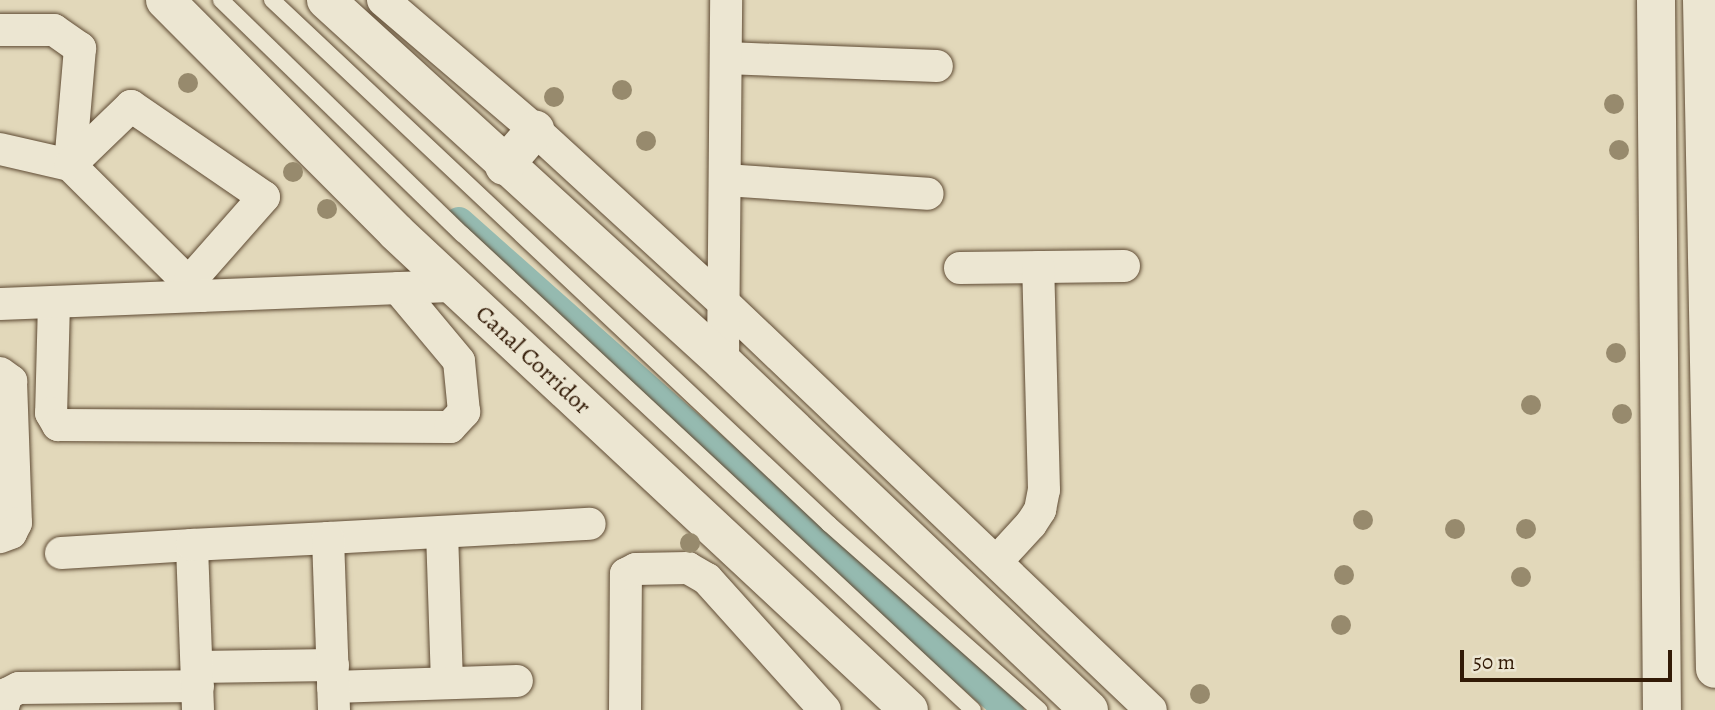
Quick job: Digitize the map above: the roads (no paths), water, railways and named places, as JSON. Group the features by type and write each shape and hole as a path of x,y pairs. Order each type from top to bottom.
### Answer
{"street":[{"name":"Canal Corridor","path":"164,0 453,286 909,710"},
{"path":"326,0 504,166 723,362 1089,710"},
{"path":"383,0 535,130 723,302 1151,710"},
{"path":"723,362 726,0"},
{"path":"1656,0 1662,710"},
{"path":"1702,0 1715,669"},
{"path":"0,30 54,30 80,48 69,165"},
{"path":"726,58 937,66"},
{"path":"69,165 131,106 264,197 196,289"},
{"path":"504,166 535,130"},
{"path":"0,149 69,165 196,289"},
{"path":"725,180 928,194"},
{"path":"960,268 1124,266"},
{"path":"997,561 1031,524 1044,490 1038,267"},
{"path":"0,304 54,302 196,289 453,286"},
{"path":"54,302 51,413 58,425 450,427 464,412 459,361 398,288"},
{"path":"0,373 11,381 16,523 11,533 0,537"},
{"path":"61,553 590,523"},
{"path":"442,532 447,683"},
{"path":"328,538 333,687"},
{"path":"192,545 198,688"},
{"path":"625,710 626,574 636,569 688,568 707,579 825,710"},
{"path":"2,710 7,694 19,688 165,698 198,688 517,681"}],"lane":[{"path":"221,0 472,244 973,710"},
{"path":"272,0 829,524 1039,710"}],"waterway":[{"path":"459,222 1009,710"}]}
